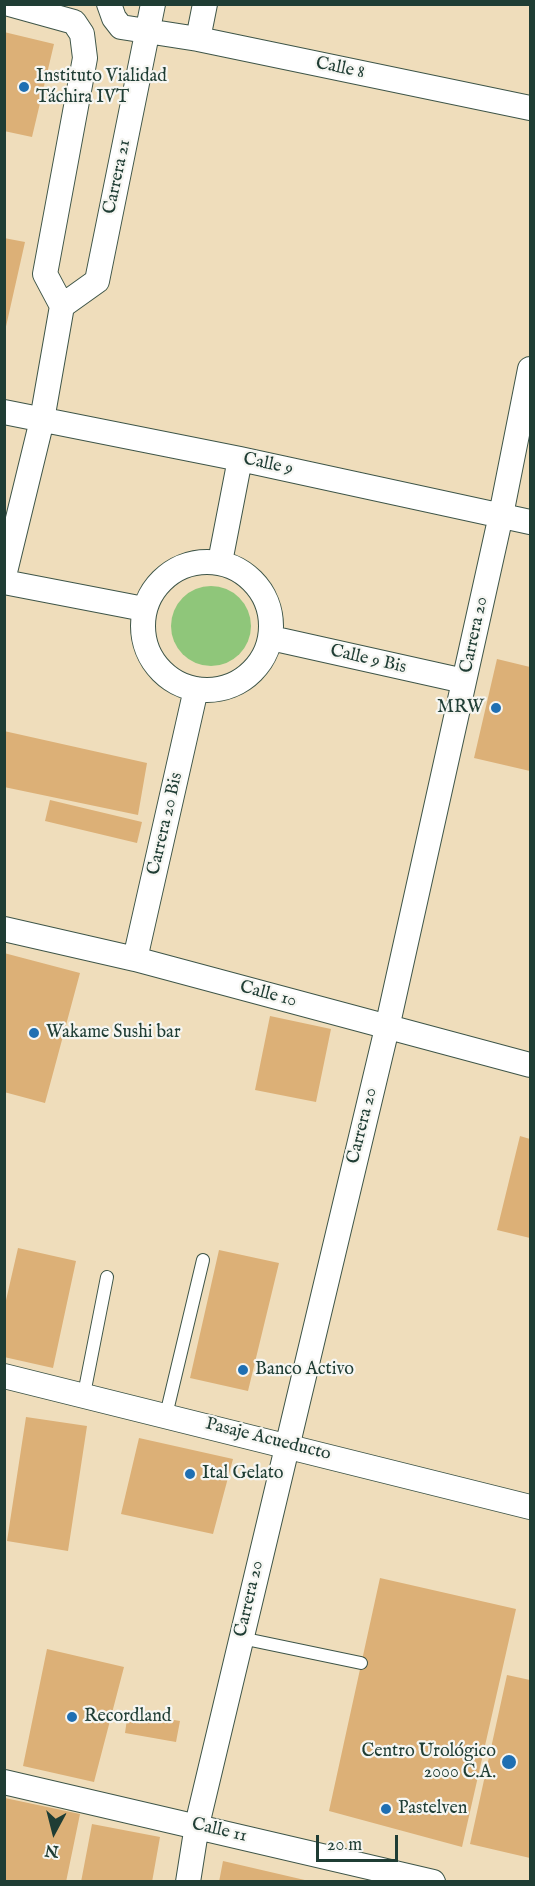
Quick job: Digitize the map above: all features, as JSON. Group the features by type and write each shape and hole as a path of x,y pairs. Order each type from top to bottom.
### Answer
{"street":[{"path":"4,576 42,420 62,306 45,274 86,58 82,34 74,22 9,4"},
{"path":"74,22 103,4"},
{"name":"Calle 8","path":"109,4 114,18 121,27 198,39 531,108"},
{"name":"Carrera 21","path":"62,306 97,281 153,4"},
{"path":"198,39 205,4"},
{"name":"Carrera 20","path":"188,1881 196,1825 387,1028 465,681 531,369"},
{"name":"Calle 9","path":"4,412 240,459 531,522"},
{"path":"220,562 240,459"},
{"path":"200,562 220,562 250,577 261,590 270,613 271,638 256,668 244,679 213,690 196,689 176,682 159,669 147,651 143,631 144,609 152,591 165,577 181,567 200,562"},
{"path":"4,582 144,609"},
{"name":"Calle 9 Bis","path":"271,638 465,681"},
{"name":"Carrera 20 Bis","path":"135,959 196,689"},
{"name":"Calle 10","path":"4,929 135,959 531,1065"},
{"name":"Pasaje Acueducto","path":"4,1376 286,1444 531,1507"},
{"name":"Calle 11","path":"4,1782 433,1881"}],"lane":[{"path":"166,1415 203,1260"},
{"path":"84,1394 107,1277"},
{"path":"242,1638 361,1663"}],"green space":[{"path":"211,586 226,589 239,598 248,611 251,626 248,641 239,654 226,663 211,666 196,663 183,654 174,641 171,626 174,611 183,598 196,589"}],"building":[{"name":"Instituto Vialidad Táchira IVT","path":"4,32 54,44 32,137 4,131"},
{"path":"4,238 25,242 5,331 4,331"},
{"path":"497,659 530,667 530,771 474,758"},
{"path":"4,731 147,763 138,815 4,787"},
{"path":"50,800 142,822 137,843 45,821"},
{"name":"Wakame Sushi bar","path":"4,953 80,973 45,1103 4,1092"},
{"path":"270,1016 331,1029 316,1102 255,1090"},
{"path":"520,1136 530,1139 530,1238 497,1230"},
{"path":"18,1248 76,1261 53,1368 4,1357 4,1309"},
{"path":"219,1250 279,1263 248,1391 190,1378"},
{"path":"26,1417 87,1426 68,1551 7,1541"},
{"path":"139,1438 233,1459 213,1534 121,1514"},
{"path":"380,1578 516,1609 462,1847 329,1811"},
{"name":"Recordland","path":"47,1649 124,1667 94,1782 23,1766"},
{"name":"Centro Urológico 2000 C.A.","path":"507,1675 530,1680 530,1858 470,1844"},
{"path":"128,1712 180,1721 176,1742 125,1733"},
{"path":"5,1798 80,1814 66,1882 5,1882"},
{"path":"92,1824 160,1837 152,1882 81,1882"},
{"path":"223,1861 309,1881 309,1882 219,1882"}],"place":[{"name":"Instituto Vialidad Táchira IVT","path":"24,87"},
{"name":"MRW","path":"496,708"},
{"name":"Wakame Sushi bar","path":"34,1033"},
{"name":"Banco Activo","path":"243,1370"},
{"name":"Ital Gelato","path":"190,1474"},
{"name":"Recordland","path":"72,1717"},
{"name":"Centro Urológico 2000 C.A.","path":"509,1762"},
{"name":"Pastelven","path":"386,1809"}]}
